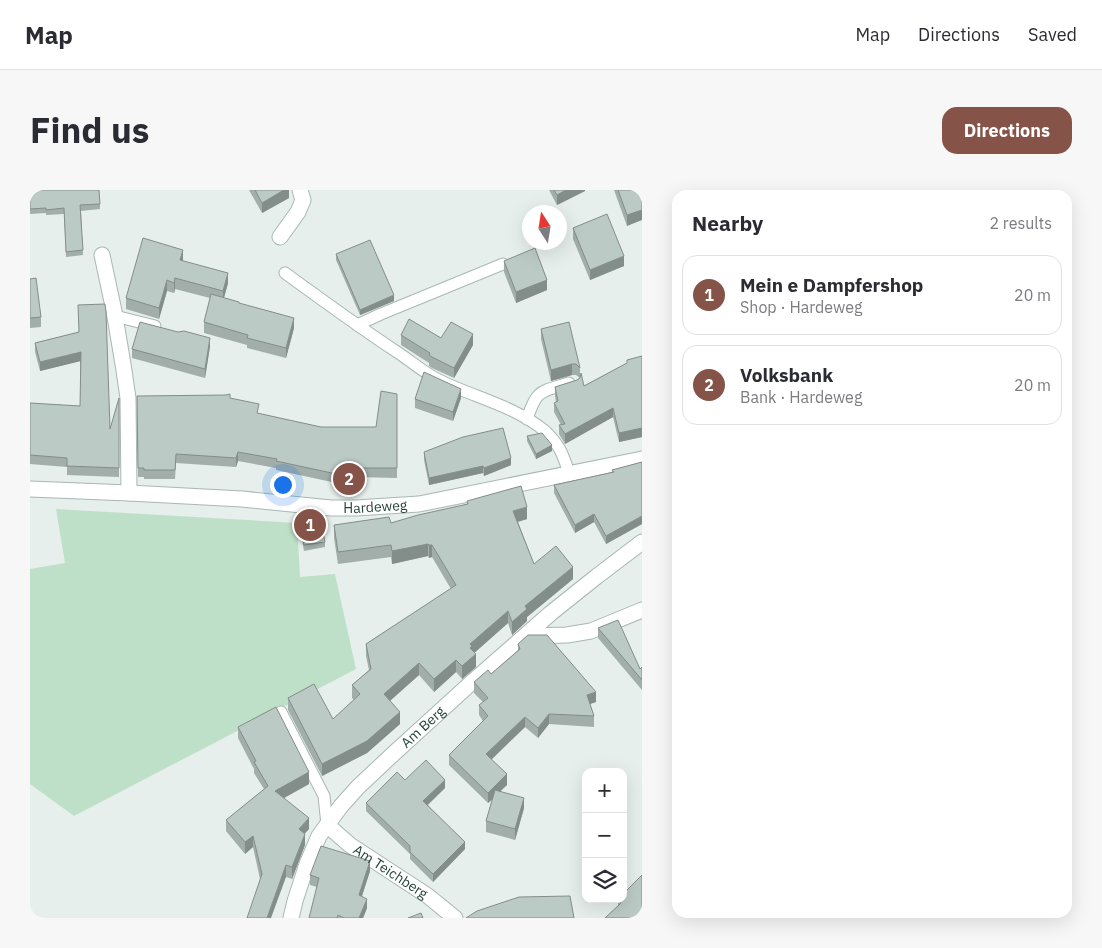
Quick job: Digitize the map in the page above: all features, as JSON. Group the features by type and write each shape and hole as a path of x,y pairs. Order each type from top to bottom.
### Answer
{"street":[{"path":"280,237 298,212 303,200 300,190"},
{"path":"102,255 107,272 124,364 133,398 129,493"},
{"name":"Hardeweg","path":"30,489 242,499 331,508 356,508 419,504 642,459"},
{"name":"Am Berg","path":"291,918 307,864 319,836 358,787 471,683 551,613 642,542"},
{"path":"525,636 567,635 591,631 642,610"},
{"name":"Am Teichberg","path":"327,825 350,845 428,896 455,918"}],"lane":[{"path":"357,326 381,314 503,264"},
{"path":"285,273 357,326 437,379 510,410 543,430 555,441 562,453 569,474"},
{"path":"115,316 161,328"},
{"path":"527,419 533,401 541,392 574,382"},
{"path":"281,712 324,796 327,825"}],"green space":[{"path":"56,509 297,523 300,577 335,574 356,669 74,816 30,784 30,569 65,563"}],"building":[{"path":"30,190 99,190 100,204 80,205 83,250 66,252 64,208 30,209"},
{"path":"255,190 284,190 262,203"},
{"path":"554,190 566,190 557,195"},
{"path":"618,190 642,190 642,210 627,215"},
{"path":"607,214 624,256 590,270 573,228"},
{"path":"143,238 183,250 180,260 228,273 223,291 175,278 174,283 167,280 159,308 126,298"},
{"path":"370,240 394,295 360,310 336,254"},
{"path":"530,250 536,250 547,280 516,292 504,261"},
{"path":"36,278 41,317 30,318 30,279"},
{"path":"211,294 294,318 286,348 247,338 248,335 204,322"},
{"path":"105,304 110,429 119,398 119,468 67,466 67,458 30,455 30,403 80,406 81,352 40,362 35,343 79,332 78,305"},
{"path":"409,319 441,338 451,322 473,334 454,368 432,357 429,355 430,353 401,335"},
{"path":"140,322 210,338 205,369 132,349"},
{"path":"569,322 580,368 576,364 572,364 551,370 541,329"},
{"path":"642,356 642,428 619,433 613,408 565,434 559,425 565,424 554,403 558,401 555,387 577,380 580,378 581,373 584,386 627,363 627,360"},
{"path":"424,372 461,389 453,412 415,399"},
{"path":"381,391 397,394 397,468 355,468 355,478 276,461 277,459 238,452 236,458 176,454 175,470 144,470 144,468 138,468 137,396 230,394 230,398 259,404 257,413 321,427 376,427"},
{"path":"503,428 511,458 484,468 483,466 429,478 424,452 463,437"},
{"path":"542,433 552,445 536,454 527,436"},
{"path":"642,462 642,516 606,536 594,514 575,525 554,485 614,472 612,470"},
{"path":"521,486 527,507 513,511 534,564 556,546 573,567 525,606 527,609 512,622 508,611 470,644 472,646 470,648 476,654 462,666 456,660 434,679 419,663 384,694 400,712 367,741 322,764 288,698 314,684 333,719 360,694 352,685 371,669 366,644 456,585 432,545 428,544 392,551 391,545 338,552 334,525 389,517 391,523 468,504 467,501"},
{"path":"299,516 320,518 325,542 304,545"},
{"path":"618,620 640,669 642,667 642,680 598,628"},
{"path":"528,635 547,635 596,692 587,695 594,716 549,714 538,728 525,717 486,754 507,774 488,793 449,755 488,716 479,705 488,698 474,682 488,670 491,674 520,649 518,644"},
{"path":"276,707 309,772 275,791 309,818 299,829 305,834 292,867 286,865 267,918 247,918 262,874 253,836 245,842 226,820 268,786 254,762 256,761 238,727"},
{"path":"426,760 445,780 423,801 465,842 433,874 410,852 410,846 366,803 397,772 405,780"},
{"path":"495,790 524,798 515,829 486,821"},
{"path":"321,846 370,861 359,895 367,899 359,918 344,918 338,915 337,918 309,918 319,878 310,875"},
{"path":"642,875 642,918 605,918 621,903 627,903 627,890"},
{"path":"570,896 574,918 466,918 477,911 519,897"},
{"path":"421,913 423,918 408,918"}],"place":[{"name":"Volksbank","path":"349,479"},
{"name":"Mein e Dampfershop","path":"310,525"}]}
